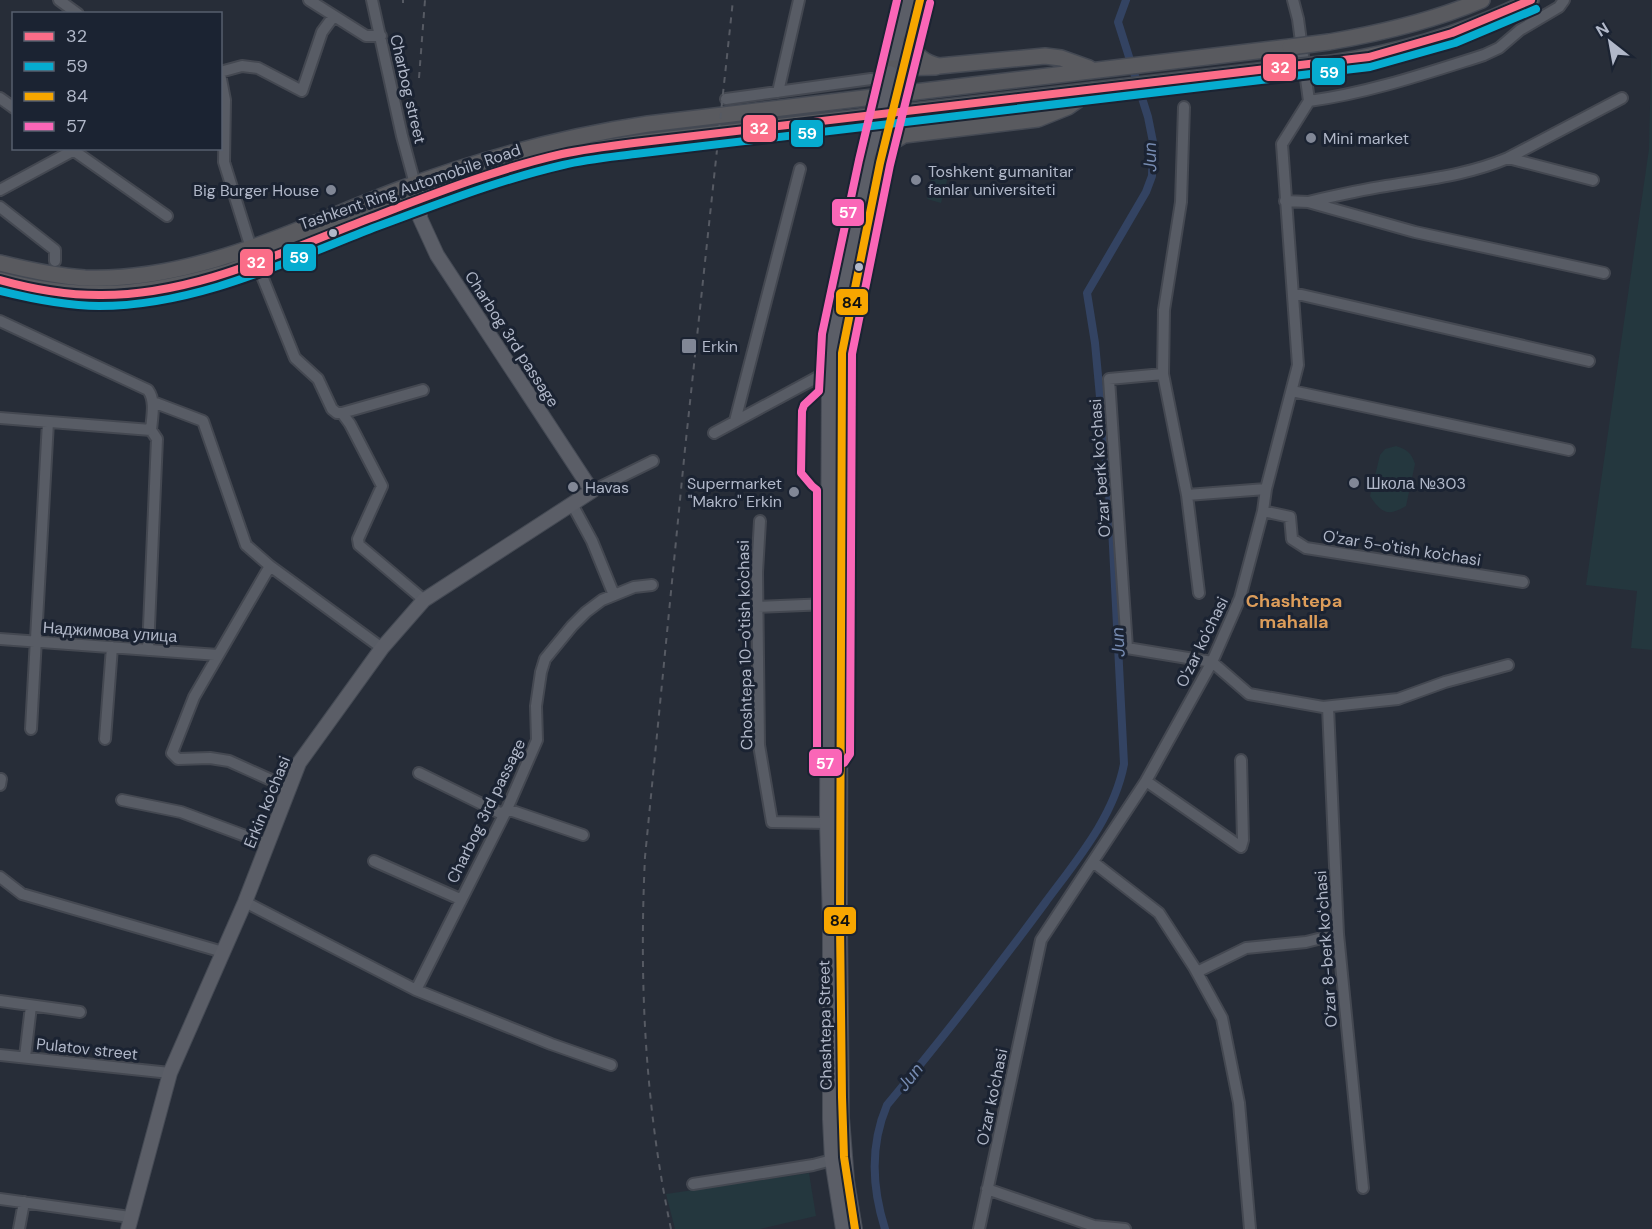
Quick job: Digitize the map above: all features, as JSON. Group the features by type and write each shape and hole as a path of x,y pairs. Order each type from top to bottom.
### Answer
{"highway":[{"name":"Tashkent Ring Automobile Road","path":"0,280 71,293 112,295 160,289 199,281 415,184 517,150 590,133 1092,69 1157,64 1329,42 1371,35 1418,23 1482,0"},
{"name":"Tashkent Ring Automobile Road","path":"0,263 58,275 111,278 254,255 530,163 587,150 1332,63 1369,57 1421,44 1473,27 1531,0"},
{"path":"910,41 918,56 928,63 939,66"},
{"path":"896,71 1045,56 1061,58 1092,69"},
{"path":"881,159 892,142 904,135 1038,119 1068,107 1094,89"},
{"path":"415,184 420,199"}],"main road":[{"name":"Chashtepa Street","path":"843,1229 832,1160 827,823 834,753 835,371 832,336 883,130 908,0"},
{"name":"Chashtepa Street","path":"896,71 910,41 920,0"},
{"name":"Chashtepa Street","path":"855,1229 843,1138 834,753 828,604 835,371 881,159 883,130"},
{"name":"Charbog 3rd passage","path":"420,199 420,218 437,255 592,491"},
{"name":"Erkin ko'chasi","path":"129,1223 170,1073 244,902 299,763 382,648 424,600 592,491"}],"street":[{"path":"59,0 75,12"},
{"path":"309,0 366,36 381,36"},
{"name":"Charbog street","path":"372,0 415,184"},
{"path":"778,92 800,0"},
{"path":"1293,0 1298,19 1309,101 1385,85 1484,55 1499,48 1520,30 1559,7 1564,0"},
{"path":"222,72 242,66 258,68 302,91 322,32 333,17"},
{"path":"726,99 871,80"},
{"path":"222,84 225,100 224,162 254,255 295,358 318,379 332,409 337,413 423,390"},
{"path":"1308,202 1383,186 1468,172 1508,158 1622,98"},
{"name":"O'zar ko'chasi","path":"979,1229 1041,940 1146,782 1212,662 1240,598 1299,365 1282,144 1309,101"},
{"path":"1184,106 1181,202 1164,310 1163,374 1187,495 1199,593"},
{"path":"0,190 71,150"},
{"path":"74,150 167,216"},
{"path":"1508,158 1593,180"},
{"path":"735,421 800,169"},
{"path":"1285,201 1308,202 1415,232 1604,273"},
{"path":"0,207 55,250 55,261"},
{"path":"1293,293 1589,360"},
{"path":"0,321 148,390 153,402 151,430 157,439 148,650"},
{"path":"714,433 835,371"},
{"name":"Oʻzar berk koʻchasi","path":"1163,374 1109,380 1127,648 1212,662"},
{"path":"1292,391 1569,450"},
{"path":"153,402 203,421 246,545 270,566 382,648"},
{"path":"342,413 382,486 357,543 424,600"},
{"path":"0,418 151,430"},
{"path":"31,729 48,422"},
{"name":"Erkin ko'chasi","path":"592,491 653,461"},
{"path":"1187,495 1266,489"},
{"path":"572,504 592,541 614,595"},
{"name":"O'zar 5-o'tish ko'chasi","path":"1263,511 1290,518 1292,539 1306,548 1523,582"},
{"name":"Choshtepa 10-o'tish ko'chasi","path":"760,521 757,572 759,745 772,822 827,823"},
{"path":"270,566 194,697 172,750 173,755 178,759 229,760 289,788"},
{"name":"Chаrbog 3rd passage","path":"416,990 507,808 537,740 536,706 545,659 586,612 602,600 634,587 652,585"},
{"path":"758,607 828,604"},
{"name":"Наджимова улица","path":"0,639 218,655"},
{"path":"105,739 112,647"},
{"path":"1212,662 1249,694 1328,707 1398,699 1445,682 1508,665"},
{"name":"Oʻzar 8-berk koʻchasi","path":"1328,707 1338,934 1363,1188"},
{"path":"1146,782 1240,847 1243,840 1241,760"},
{"path":"418,773 502,814 507,808 584,835"},
{"path":"122,800 181,812 267,844"},
{"path":"374,861 460,899"},
{"path":"1093,862 1159,913 1197,972 1222,1018 1239,1102 1250,1229"},
{"path":"0,878 22,894 223,952"},
{"path":"244,902 416,990 550,1044 611,1065"},
{"path":"1197,972 1246,948 1306,942 1338,934"},
{"path":"0,1001 80,1012"},
{"path":"25,1057 31,1006"},
{"name":"Pulatov street","path":"0,1055 170,1073"},
{"path":"693,1184 832,1160"},
{"path":"987,1189 1094,1226 1125,1229"},
{"path":"0,1199 129,1223"},
{"path":"19,1229 24,1202"}],"shaded area":[{"path":"1652,17 1652,650 1631,648 1637,591 1586,585 1649,149"},
{"path":"1064,101 1035,111 922,126 908,125 1007,107"},
{"path":"933,173 948,177 941,203 927,199"},
{"path":"1396,446 1408,452 1415,464 1406,506 1390,512 1381,510 1370,496 1380,455 1385,449"},
{"path":"809,1173 816,1216 760,1229 675,1229 666,1194"}],"waterway":[{"name":"Jun","path":"885,1229 877,1198 875,1151 887,1105 987,980 1081,855 1112,802 1124,764 1112,527 1095,343 1087,293 1146,192 1152,176 1153,142 1148,117 1118,22 1126,0"}],"railway":[{"path":"419,78 425,0"},
{"path":"671,1229 655,1137 646,1044 643,951 645,857 685,449 733,0"}],"transit line":[{"name":"57","path":"897,0 859,160 822,334 819,391 804,405 802,411 801,473 817,490 817,753 819,760 826,763 844,763 850,754 852,354 890,165 930,3"},
{"name":"84","path":"855,1229 844,1157 842,1097 840,924 842,353 880,163 920,0"},
{"name":"32","path":"0,280 49,291 86,295 134,293 169,288 236,270 464,183 562,154 634,143 1369,57 1452,33 1531,0"},
{"name":"59","path":"0,291 49,302 86,306 135,304 170,299 273,268 373,228 491,185 572,163 1370,67 1455,43 1536,9"}],"place":[{"name":"Mini market","path":"1311,138"},
{"name":"Toshkent gumanitar fanlar universiteti","path":"916,180"},
{"name":"Big Burger House","path":"331,190"},
{"name":"Erkin","path":"689,346"},
{"name":"Школа №303","path":"1354,483"},
{"name":"Havas","path":"573,487"},
{"name":"Supermarket \"Makro\" Erkin","path":"794,492"}],"district":[{"name":"Chashtepa mahalla","path":"1294,611"}]}
